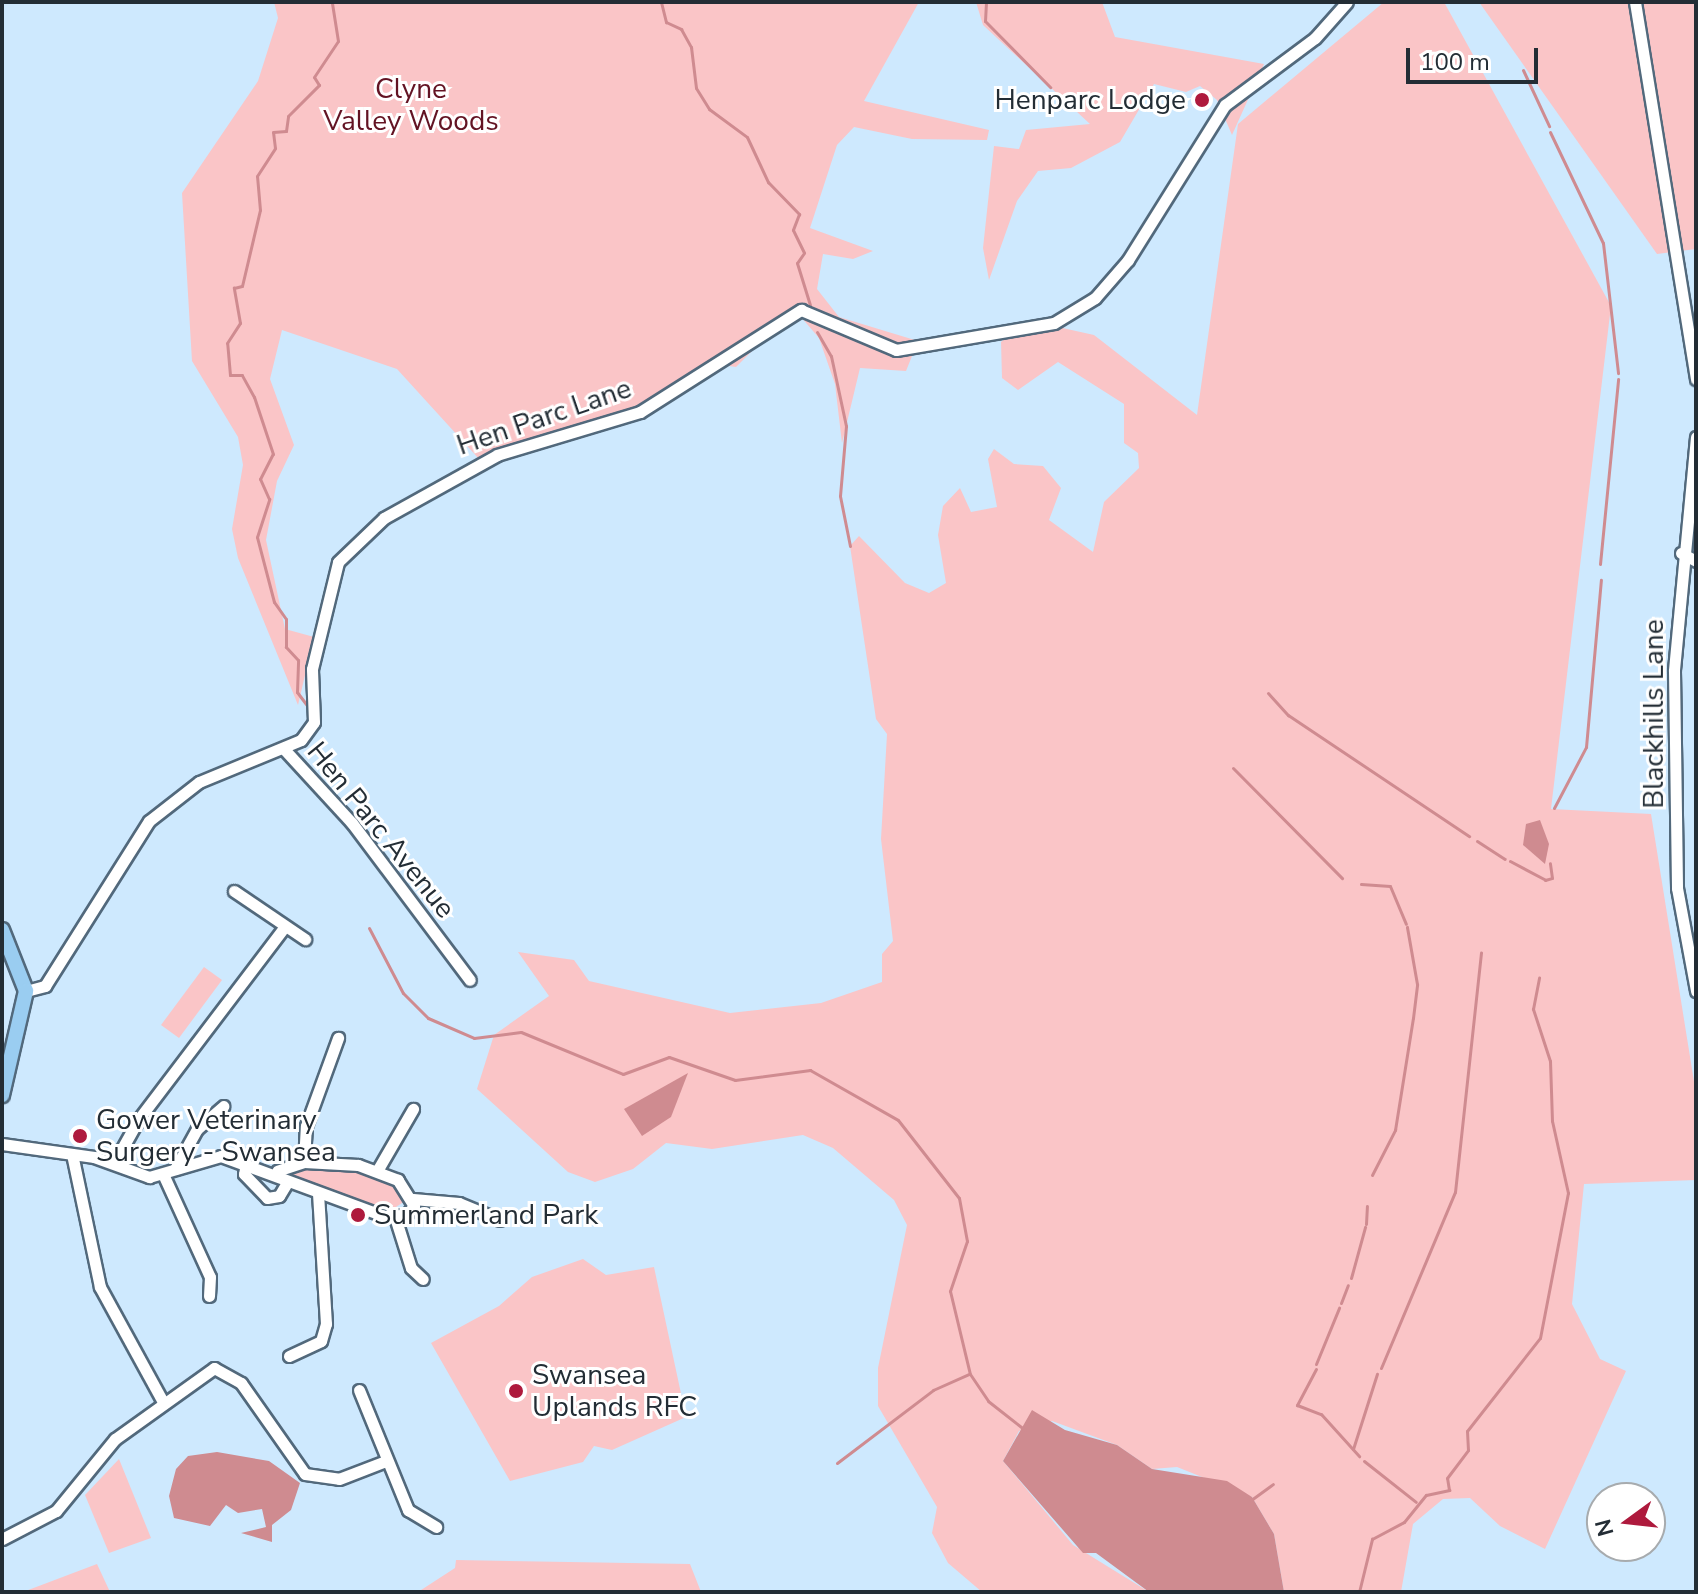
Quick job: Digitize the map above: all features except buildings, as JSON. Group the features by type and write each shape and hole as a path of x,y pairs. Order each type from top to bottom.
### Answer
{"main road":[{"path":"2,930 26,991 8,1047 2,1095"}],"street":[{"name":"Hen Parc Lane","path":"284,749 314,722 312,669 338,562 409,499 497,455 640,412 801,310 896,350 1054,323 1095,298 1128,260 1225,105 1315,38 1347,2"},
{"path":"1635,2 1696,379"},
{"name":"Blackhills Lane","path":"1696,437 1681,553 1677,888 1696,991"},
{"path":"1681,553 1696,561"},
{"path":"26,991 45,986 149,821 199,782 284,749"},
{"name":"Hen Parc Avenue","path":"284,749 352,823 470,980"},
{"path":"234,891 284,928 305,939"},
{"path":"114,1163 138,1120 284,928"},
{"path":"304,1162 306,1126 338,1038"},
{"path":"175,1169 197,1129 223,1106"},
{"path":"377,1171 413,1109"},
{"path":"2,1144 114,1163 143,1177 163,1174 202,1157 246,1163 277,1171 288,1181 318,1194 395,1217 411,1211 413,1199"},
{"path":"72,1154 77,1202 100,1287 163,1402"},
{"path":"277,1171 304,1162 377,1171 398,1180 413,1199 459,1203 500,1220"},
{"path":"246,1163 246,1178 267,1198 279,1196 288,1181"},
{"path":"163,1174 210,1277 209,1296"},
{"path":"289,1356 321,1341 326,1324 318,1194"},
{"path":"395,1217 411,1268 423,1279"},
{"path":"2,1539 56,1511 115,1439 214,1368 229,1372 305,1474 339,1479 383,1462"},
{"path":"359,1390 383,1462 408,1510 436,1527"}],"green space":[{"name":"Clyne Valley Woods","path":"274,2 919,2 864,101 989,130 987,140 912,139 854,127 837,145 810,228 873,251 853,259 823,254 817,289 839,317 918,341 906,371 860,368 842,443 835,384 819,338 801,317 778,325 736,367 729,366 752,344 625,414 479,459 397,369 282,330 270,379 294,445 277,481 266,540 285,629 314,637 298,705 238,558 232,529 243,465 238,437 192,361 182,193 258,81 278,18"},
{"path":"976,2 1102,2 1115,37 1264,64 1232,135 1217,100 1200,86 1186,92 1154,84 1120,142 1071,168 1038,171 1017,201 989,280 983,248 994,146 1019,149 1026,130 1090,124 983,25"},
{"path":"1384,2 1444,2 1611,306 1551,809 1651,814 1696,1094 1696,1180 1584,1184 1572,1304 1600,1359 1626,1371 1545,1549 1500,1526 1470,1498 1443,1499 1413,1524 1401,1592 1284,1592 1274,1534 1252,1497 1177,1467 1152,1469 1117,1445 1052,1421 1019,1431 1003,1461 1073,1545 1149,1592 982,1592 948,1563 932,1533 937,1507 878,1406 878,1368 907,1225 894,1200 833,1148 803,1135 712,1149 666,1143 633,1169 595,1182 568,1172 477,1089 494,1035 549,996 518,952 574,960 589,981 730,1013 821,1003 882,982 882,954 893,941 881,839 887,734 876,719 850,546 859,536 905,583 929,593 946,583 938,535 943,506 960,488 971,512 997,507 988,459 994,449 1014,464 1043,466 1061,488 1049,520 1093,552 1104,502 1139,468 1138,453 1124,443 1124,404 1058,362 1018,390 1002,378 1001,342 1014,331 1058,327 1094,335 1197,415 1238,124"},
{"path":"1479,2 1696,2 1696,249 1657,254"},
{"path":"204,967 222,980 179,1038 161,1025"},
{"path":"295,1167 365,1171 398,1188 405,1201 387,1213 290,1178"},
{"path":"583,1259 606,1275 654,1267 686,1417 612,1450 594,1446 583,1462 510,1481 431,1343 499,1306 532,1277"},
{"path":"119,1459 151,1538 109,1553 85,1495"},
{"path":"456,1560 690,1564 701,1592 418,1592 455,1568"},
{"path":"97,1564 110,1592 23,1592"}],"shaded area":[{"path":"1540,820 1549,844 1545,864 1523,845 1526,824"},
{"path":"688,1073 671,1117 642,1136 624,1109"},
{"path":"1032,1410 1065,1430 1117,1445 1152,1469 1227,1481 1252,1497 1274,1534 1284,1592 1149,1592 1096,1553 1083,1553 1003,1461"},
{"path":"217,1452 269,1461 300,1483 291,1510 272,1525 272,1542 241,1533 266,1527 262,1509 238,1513 226,1505 210,1526 174,1518 169,1496 176,1469 188,1456"}],"waterway":[{"path":"309,708 297,692 298,660 286,647 286,619 274,602 257,537 269,499 260,479 273,454 254,397 242,375 230,375 227,343 240,323 234,288 242,286 260,210 257,176 275,148 273,132 286,131 288,116 319,85 314,77 338,41 332,2"},
{"path":"661,2 666,22 681,29 691,47 696,88 709,109 747,137 768,182 799,214 793,230 804,253 797,263 810,305"},
{"path":"986,2 985,21 1050,87"},
{"path":"1523,70 1549,126"},
{"path":"1550,132 1603,243 1618,373"},
{"path":"817,332 831,356 846,426 840,496 850,546"},
{"path":"1600,564 1618,379"},
{"path":"1554,808 1586,747 1601,580"},
{"path":"1268,693 1288,715 1469,836"},
{"path":"1233,768 1342,878"},
{"path":"1477,841 1505,859"},
{"path":"1510,861 1545,880 1552,878 1550,863"},
{"path":"1361,884 1390,886 1406,924"},
{"path":"1372,1175 1395,1130 1413,1018 1417,984 1407,927"},
{"path":"369,928 403,993 428,1018 474,1038 521,1032 623,1074 669,1057 735,1080 810,1070 898,1120 959,1198 967,1241 950,1291 970,1374 988,1401 1025,1430"},
{"path":"1381,1368 1455,1192 1481,952"},
{"path":"1359,1592 1372,1539 1404,1522 1426,1495 1449,1490 1447,1478 1468,1450 1467,1431 1540,1338 1568,1193 1552,1121 1550,1061 1533,1009 1539,978"},
{"path":"1366,1224 1367,1206"},
{"path":"1351,1278 1365,1227"},
{"path":"1341,1303 1348,1285"},
{"path":"1316,1364 1339,1308"},
{"path":"1316,1369 1297,1405 1321,1414 1359,1456"},
{"path":"837,1463 933,1390 969,1374"},
{"path":"1353,1449 1377,1374"},
{"path":"1364,1461 1416,1502"},
{"path":"1251,1500 1273,1484"}],"place":[{"name":"Henparc Lodge","path":"1202,100"},
{"name":"Gower Veterinary Surgery - Swansea","path":"80,1136"},
{"name":"Summerland Park","path":"358,1215"},
{"name":"Swansea Uplands RFC","path":"516,1391"}]}
